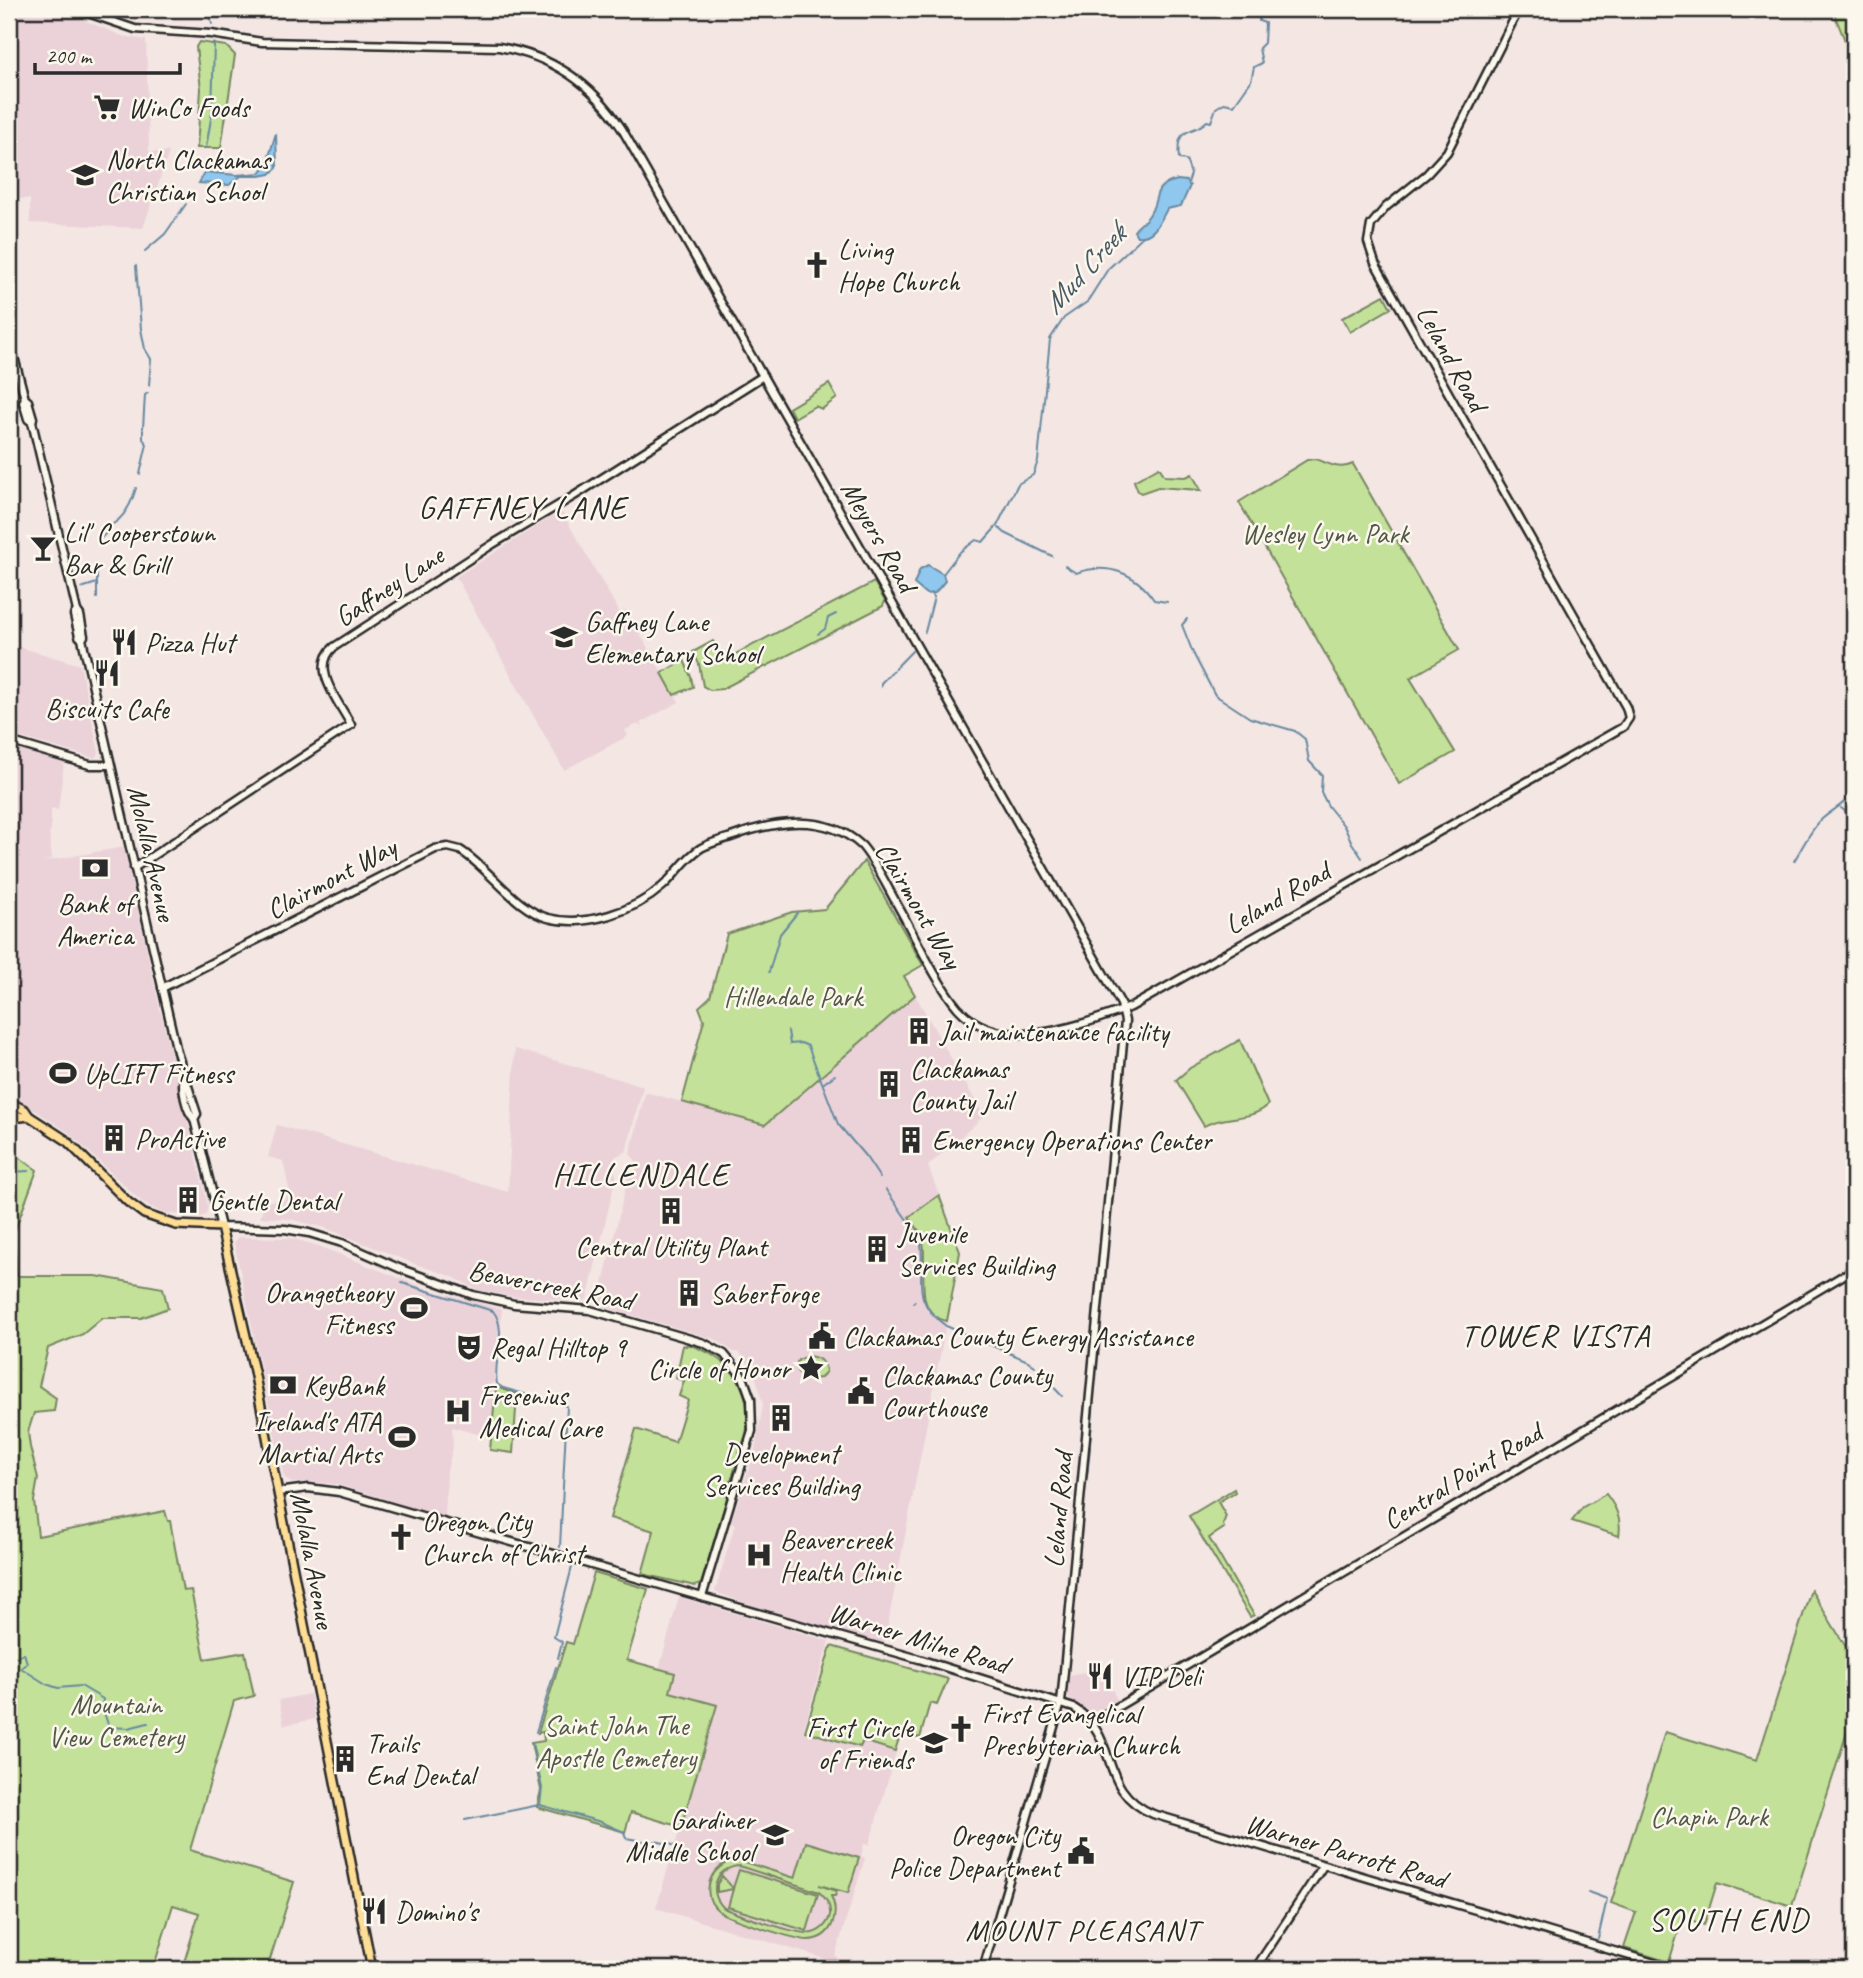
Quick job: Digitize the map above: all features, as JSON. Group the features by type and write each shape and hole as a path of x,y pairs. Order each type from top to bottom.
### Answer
{"main road":[{"name":"Meyers Road","path":"76,9 135,29 211,34 262,42 499,47 528,53 547,61 589,88 622,129 1124,1010"},
{"name":"Leland Road","path":"983,1969 1061,1703 1124,1010 1628,722 1628,712 1622,699 1370,251 1368,237 1371,225 1386,207 1427,174 1447,152 1519,9"},
{"name":"Molalla Avenue","path":"9,338 77,611 75,615 79,636 82,639 162,988 184,1077 197,1114 194,1119 254,1371 372,1969"},
{"name":"Gaffney Lane","path":"134,868 351,725 325,675 324,661 330,650 493,544 763,376"},
{"path":"9,741 90,765 110,765"},
{"name":"Clairmont Way","path":"162,988 440,847 455,848 466,853 532,912 550,919 569,920 602,916 635,905 662,887 700,849 759,827 783,823 830,827 862,846 947,992 961,1010 976,1022 1000,1030 1040,1034 1124,1010"},
{"name":"Beavercreek Road","path":"9,1102 25,1110 29,1116 73,1146 128,1202 144,1214 176,1225 293,1230 319,1235 473,1295 514,1304 590,1310 704,1343 724,1354 738,1370 746,1385 752,1407 752,1431 702,1597"},
{"name":"Beavercreek Road","path":"9,1111 21,1117 29,1116"},
{"name":"Central Point Road","path":"1092,1721 1854,1269"},
{"name":"Warner Milne Road","path":"278,1492 308,1488 339,1492 1061,1703"},
{"path":"1061,1703 1081,1712 1092,1721"},
{"name":"Warner Parrott Road","path":"1092,1721 1106,1749 1118,1785 1135,1805 1167,1819 1674,1969"},
{"path":"1255,1969 1323,1866"}],"shaded area":[{"path":"9,13 64,15 122,36 146,40 149,152 169,152 143,228 30,223 30,199 9,198"},
{"name":"Gaffney Lane Elementary School","path":"561,511 620,613 626,610 679,702 640,723 644,731 638,724 625,730 628,736 564,770 456,577"},
{"path":"9,644 80,665 99,753 94,758 9,734"},
{"path":"9,747 64,763 58,810 51,808 49,833 52,859 41,862 124,847 208,1206 206,1214 201,1217 163,1213 143,1203 68,1132 9,1097"},
{"path":"915,995 984,1116 928,1166 960,1252 884,1644 715,1592 735,1524 731,1522 755,1451 763,1405 757,1381 749,1364 739,1352 734,1352 715,1339 604,1307 599,1301 628,1177 636,1170 636,1161 630,1154 645,1094 765,1125"},
{"path":"515,1049 643,1086 626,1152 616,1156 612,1162 616,1176 585,1301 510,1296 478,1290 451,1276 326,1228 290,1219 260,1217 265,1202 286,1199 289,1189 283,1161 268,1157 277,1125 508,1192"},
{"path":"238,1237 290,1238 316,1245 427,1289 502,1309 494,1379 492,1438 452,1427 453,1447 447,1470 445,1517 336,1484 292,1483 284,1477 234,1242"},
{"name":"Gardiner Middle School","path":"679,1597 829,1641 803,1731 860,1748 863,1742 896,1752 869,1845 864,1844 861,1856 865,1858 835,1956 836,1962 656,1908 717,1706 669,1692 674,1674 659,1669"},
{"path":"1103,1668 1117,1700 1093,1713 1069,1699 1069,1676"},
{"path":"310,1694 315,1719 284,1725 279,1700"}],"green space":[{"path":"1827,9 1854,9 1854,63 1833,11"},
{"path":"199,42 226,46 235,55 221,148 197,148 201,89 196,47"},
{"path":"1384,295 1391,308 1350,332 1342,318"},
{"path":"829,384 837,398 822,409 815,406 794,418 789,408"},
{"name":"Wesley Lynn Park","path":"1315,459 1338,467 1353,464 1459,650 1410,678 1455,752 1399,784 1239,502 1307,460"},
{"path":"1159,467 1165,476 1186,477 1192,474 1201,490 1158,487 1141,493 1138,491 1134,481"},
{"path":"874,582 885,601 883,606 722,689 710,690 703,686 699,664 693,652 713,641 724,660"},
{"path":"684,660 693,687 674,695 662,673"},
{"name":"Hillendale Park","path":"864,861 923,965 904,976 915,995 765,1125 682,1102 704,1020 699,1007 710,997 727,934 792,912 825,909"},
{"path":"1240,1040 1268,1105 1253,1114 1204,1126 1176,1080 1190,1068"},
{"name":"Mountain View Cemetery","path":"9,1150 37,1170 14,1233 17,1276 96,1276 163,1288 168,1308 141,1318 102,1318 83,1334 48,1348 39,1386 56,1398 54,1411 34,1413 28,1432 38,1478 34,1501 38,1536 165,1511 170,1521 183,1591 191,1590 205,1659 245,1652 254,1696 234,1701 190,1850 294,1882 267,1969 182,1969 199,1913 173,1905 153,1969 9,1969"},
{"path":"939,1195 960,1252 947,1321 936,1317 925,1299 923,1242 909,1217"},
{"path":"687,1344 714,1356 734,1374 741,1385 747,1412 746,1435 729,1484 701,1584 695,1586 642,1574 654,1531 610,1518 636,1429 675,1442 688,1400 679,1396 684,1381 676,1378 683,1345"},
{"path":"808,1356 824,1365 826,1371 821,1378 807,1379 798,1371 798,1360"},
{"path":"496,1387 517,1394 513,1453 490,1450"},
{"path":"1234,1489 1235,1492 1218,1502 1226,1516 1224,1528 1209,1538 1254,1615 1250,1617 1189,1516"},
{"path":"1606,1494 1617,1513 1619,1536 1572,1521 1583,1507"},
{"name":"Saint John The Apostle Cemetery","path":"594,1573 648,1589 627,1660 675,1673 670,1692 717,1705 681,1827 631,1812 625,1832 537,1807 541,1790 531,1743 544,1741 543,1732 538,1733 566,1642 573,1644"},
{"name":"Chapin Park","path":"1811,1590 1854,1660 1854,1710 1792,1906 1717,1883 1704,1925 1683,1917 1669,1962 1624,1948 1636,1912 1611,1903 1665,1732 1757,1760"},
{"path":"831,1646 948,1679 937,1705 930,1703 920,1738 901,1732 895,1751 863,1741 860,1747 805,1731"},
{"path":"806,1842 859,1858 848,1893 819,1885 837,1891 835,1896 831,1896 835,1911 832,1925 816,1939 791,1937 749,1924 720,1912 710,1900 711,1879 726,1863 723,1862 725,1856 795,1878","holes":["739,1866 819,1892 829,1905 829,1918 818,1931 806,1933 768,1924 724,1908 715,1888 724,1871"]},
{"path":"739,1870 818,1894 807,1931 728,1907 733,1889 717,1892 717,1884 722,1876 733,1888"}],"water":[{"path":"276,133 277,168 270,174 241,176 229,185 199,183 205,172 237,175 260,173 267,163"},
{"path":"1178,180 1186,181 1190,186 1181,206 1167,209 1152,232 1137,236 1134,231 1151,211 1159,190"},
{"path":"928,565 943,574 945,581 935,593 926,594 914,584 920,569"}],"waterway":[{"path":"208,9 212,24"},
{"name":"Mud Creek","path":"1188,183 1191,174 1186,160 1179,159 1180,140 1186,132 1207,121 1211,122 1216,108 1224,103 1234,105 1251,81 1254,67 1262,63 1259,48 1264,43 1265,23 1259,21 1260,9"},
{"path":"206,148 212,113 214,43"},
{"path":"145,251 165,234 186,204"},
{"name":"Mud Creek","path":"943,574 960,552 976,540 983,542 997,526 1018,484 1033,475 1038,461 1050,339 1064,318 1087,302 1108,269 1143,236"},
{"path":"136,266 141,329 145,349 151,359 149,385"},
{"path":"143,428 145,395 148,393"},
{"path":"140,474 147,444 143,439 143,430"},
{"path":"113,524 128,508 136,488"},
{"path":"101,538 111,528"},
{"path":"999,528 1052,556"},
{"path":"1065,566 1076,573 1099,569 1120,572 1139,583 1154,600 1167,602"},
{"path":"97,567 97,598"},
{"path":"81,588 97,583"},
{"name":"Mud Creek","path":"925,632 934,597 932,594"},
{"path":"818,634 825,629 828,618 836,614"},
{"path":"1187,619 1182,625 1215,695 1250,718 1295,731 1305,739 1309,761 1322,775 1321,792 1362,858"},
{"name":"Mud Creek","path":"881,687 881,683 912,651"},
{"path":"1794,861 1818,823 1843,803 1854,789"},
{"path":"1841,808 1854,818"},
{"name":"Mud Creek","path":"769,972 780,934 797,913"},
{"name":"Mud Creek","path":"788,1031 790,1044 801,1043 808,1046 838,1124 880,1178"},
{"path":"824,1083 835,1075"},
{"path":"9,1172 29,1171"},
{"name":"Mud Creek","path":"886,1190 920,1238 922,1295 934,1315 946,1326 1035,1366"},
{"path":"402,1283 493,1311 500,1328 497,1384 567,1406 560,1547"},
{"name":"Mud Creek","path":"1043,1376 1062,1396"},
{"path":"9,1406 14,1408"},
{"name":"Mud Creek","path":"1090,1440 1093,1411"},
{"name":"Mud Creek","path":"1087,1477 1090,1447"},
{"path":"558,1658 562,1642 554,1637 572,1567"},
{"path":"9,1656 16,1657 24,1653 27,1663 21,1668 46,1684 58,1688 81,1686 103,1699 102,1707 109,1727 128,1728 148,1723"},
{"path":"536,1732 556,1667"},
{"path":"532,1743 542,1788 540,1805 601,1822 624,1832 626,1838 643,1841"},
{"path":"465,1820 539,1805"},
{"path":"655,1841 673,1845"},
{"path":"1588,1892 1607,1899 1598,1939"}],"place":[{"name":"WinCo Foods","path":"107,107"},
{"name":"North Clackamas Christian School","path":"85,175"},
{"name":"Living Hope Church","path":"817,265"},
{"name":"Lil' Cooperstown Bar & Grill","path":"43,548"},
{"name":"Gaffney Lane Elementary School","path":"564,637"},
{"name":"Pizza Hut","path":"124,642"},
{"name":"Biscuits Cafe","path":"107,673"},
{"name":"Bank of America","path":"95,868"},
{"name":"Jail maintenance facility","path":"919,1031"},
{"name":"UpLIFT Fitness","path":"63,1073"},
{"name":"Clackamas County Jail","path":"889,1084"},
{"name":"ProActive","path":"114,1138"},
{"name":"Emergency Operations Center","path":"911,1140"},
{"name":"Gentle Dental","path":"188,1200"},
{"name":"Central Utility Plant","path":"671,1211"},
{"name":"Juvenile Services Building","path":"877,1249"},
{"name":"SaberForge","path":"689,1293"},
{"name":"Orangetheory Fitness","path":"414,1308"},
{"name":"Clackamas County Energy Assistance","path":"822,1336"},
{"name":"Regal Hilltop 9","path":"469,1347"},
{"name":"Circle of Honor","path":"811,1368"},
{"name":"KeyBank","path":"283,1385"},
{"name":"Clackamas County Courthouse","path":"861,1391"},
{"name":"Fresenius Medical Care","path":"458,1411"},
{"name":"Development Services Building","path":"781,1418"},
{"name":"Ireland's ATA Martial Arts","path":"402,1437"},
{"name":"Oregon City Church of Christ","path":"401,1537"},
{"name":"Beavercreek Health Clinic","path":"759,1555"},
{"name":"VIP Deli","path":"1100,1676"},
{"name":"First Evangelical Presbyterian Church","path":"961,1729"},
{"name":"First Circle of Friends","path":"934,1743"},
{"name":"Trails End Dental","path":"345,1759"},
{"name":"Gardiner Middle School","path":"775,1835"},
{"name":"Oregon City Police Department","path":"1081,1851"},
{"name":"Domino's","path":"374,1911"}],"district":[{"name":"GAFFNEY LANE","path":"523,507"},
{"name":"HILLENDALE","path":"641,1174"},
{"name":"TOWER VISTA","path":"1556,1335"},
{"name":"SOUTH END","path":"1729,1919"},
{"name":"MOUNT PLEASANT","path":"1083,1930"}]}
